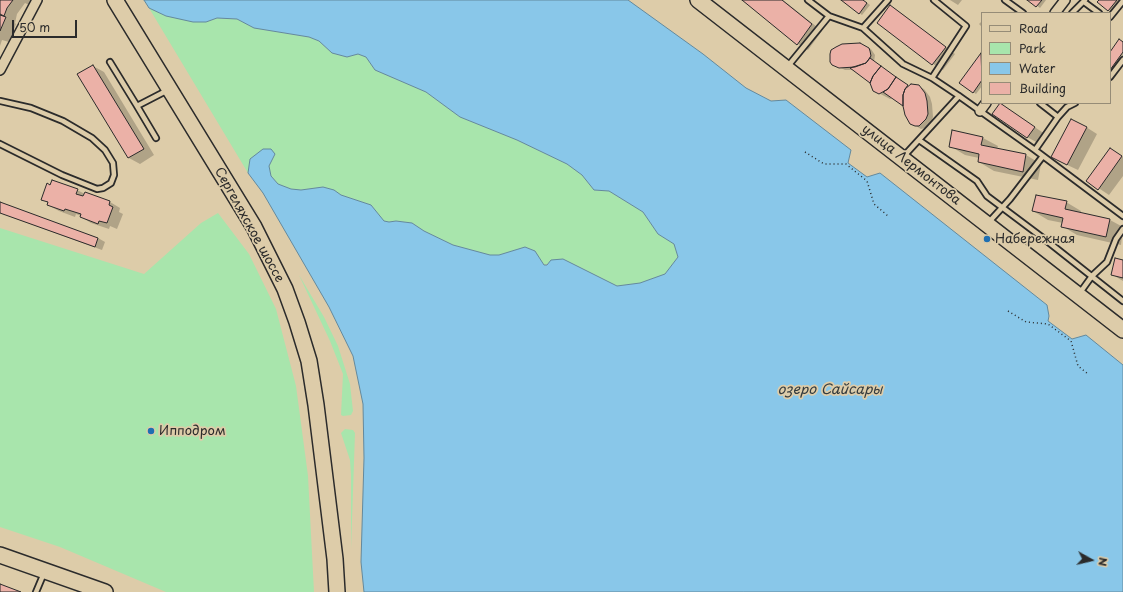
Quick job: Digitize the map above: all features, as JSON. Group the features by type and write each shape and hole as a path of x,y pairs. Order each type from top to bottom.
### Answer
{"main road":[{"name":"Сергеляхское шоссе","path":"115,0 254,227 285,289 309,361 335,558 337,592"},
{"name":"улица Лермонтова","path":"698,0 1123,330"},
{"path":"0,555 105,592"}],"street":[{"path":"0,70 37,0"},
{"path":"1056,12 1065,0"},
{"path":"980,111 985,104"}],"lane":[{"path":"808,0 829,16 863,28 902,64 932,78 959,96 1035,150 1123,216"},
{"path":"863,28 888,0"},
{"path":"932,78 966,26 934,0"},
{"path":"1005,0 1022,12"},
{"path":"1073,12 1085,1 1098,12"},
{"path":"1111,16 1123,1"},
{"path":"786,68 829,16"},
{"path":"1111,76 1123,60"},
{"path":"110,62 156,138"},
{"path":"137,106 169,89"},
{"path":"902,158 959,96"},
{"path":"0,101 31,108 63,121 92,138 106,150 113,163 114,175 110,183 97,190 62,175 0,144"},
{"path":"1041,104 1058,117"},
{"path":"1035,150 1058,117 1067,107 1073,104"},
{"path":"919,140 977,181 987,196 1001,208 1123,301"},
{"path":"987,225 1010,199 1043,156"},
{"path":"1078,295 1092,276 1107,262 1116,239 1123,229"},
{"path":"36,592 45,570"}],"path":[{"path":"805,152 824,164 846,164 867,180 874,204 888,216"},
{"path":"1008,311 1026,322 1048,324 1071,341 1078,366 1088,374"}],"green space":[{"path":"149,8 166,16 206,22 217,18 237,19 254,28 309,37 319,41 332,53 347,57 358,54 366,57 375,70 426,92 460,117 517,140 567,164 582,175 594,190 609,191 643,212 658,234 674,244 678,257 665,274 640,283 617,286 563,259 544,265 535,251 526,247 499,255 490,255 453,245 424,231 412,223 383,221 371,205 341,195 333,190 323,187 301,190 291,189 278,184 271,176 269,166 275,154 250,159 248,173"},
{"name":"Ипподром","path":"218,213 249,254 276,309 296,386 308,476 314,592 166,592 60,547 0,527 0,228 144,274 201,223"},
{"path":"299,275 324,317 338,346 350,384 353,411 351,415 341,415 343,374 330,341"},
{"path":"345,429 353,430 355,433 351,549 350,460 341,433"}],"water":[{"name":"озеро Сайсары","path":"144,0 628,0 703,54 746,88 771,101 786,100 851,150 848,163 867,177 880,173 1047,305 1049,316 1048,321 1072,339 1086,335 1123,365 1123,592 364,592 361,562 364,458 363,404 353,356 329,307 263,193 248,173 250,159 263,149 271,149 275,154 269,166 271,176 278,184 291,189 301,190 323,187 334,190 341,195 371,205 384,221 412,223 424,231 453,245 490,255 499,255 525,247 535,251 544,265 547,265 551,260 563,259 617,286 640,283 665,274 678,257 674,244 658,234 643,212 609,191 594,190 582,175 567,164 517,140 460,117 426,92 375,70 366,57 358,54 347,57 332,53 319,41 309,37 254,28 237,19 217,18 206,22 193,22 166,16 149,8"}],"building":[{"path":"0,0 13,0 7,8 4,16 0,14"},
{"path":"742,0 782,0 812,24 797,45"},
{"path":"841,0 863,0 867,3 859,14"},
{"path":"1027,0 1042,0 1036,7"},
{"path":"1099,0 1117,0 1108,11 1097,2"},
{"path":"890,5 946,47 932,65 877,23"},
{"path":"0,15 6,17 0,31"},
{"path":"1119,39 1123,42 1123,52 1111,69 1111,51"},
{"path":"860,43 869,48 870,51 871,56 866,63 855,67 839,68 832,65 830,62 831,50 842,44"},
{"path":"981,53 981,81 973,93 959,83"},
{"path":"870,58 881,66 873,76 870,83 850,68 866,63"},
{"path":"93,65 144,149 128,158 77,74"},
{"path":"881,66 896,77 888,89 879,94 873,91 870,83 873,76"},
{"path":"896,77 908,85 903,95 903,106 883,92 888,89"},
{"path":"911,84 919,85 925,93 927,101 928,114 926,119 919,126 910,124 905,115 903,106 903,95 905,89"},
{"path":"999,104 1001,104 1035,127 1027,138 992,114"},
{"path":"1071,119 1087,127 1067,165 1051,157"},
{"path":"952,130 983,137 981,145 1026,154 1023,172 978,162 979,154 949,147"},
{"path":"1110,148 1122,156 1098,190 1086,181"},
{"path":"52,180 78,189 76,194 83,196 85,192 110,201 109,205 113,207 107,223 99,221 98,224 80,217 81,214 65,209 64,211 47,205 48,202 41,200 47,183 50,185"},
{"path":"1036,195 1067,201 1065,209 1110,219 1106,237 1061,227 1063,218 1032,211"},
{"path":"0,202 98,238 95,247 0,213"},
{"path":"1115,258 1123,260 1123,278 1111,275"},
{"path":"0,584 21,592 0,592"}],"place":[{"name":"Набережная","path":"987,239"},
{"name":"Ипподром","path":"151,431"}]}
